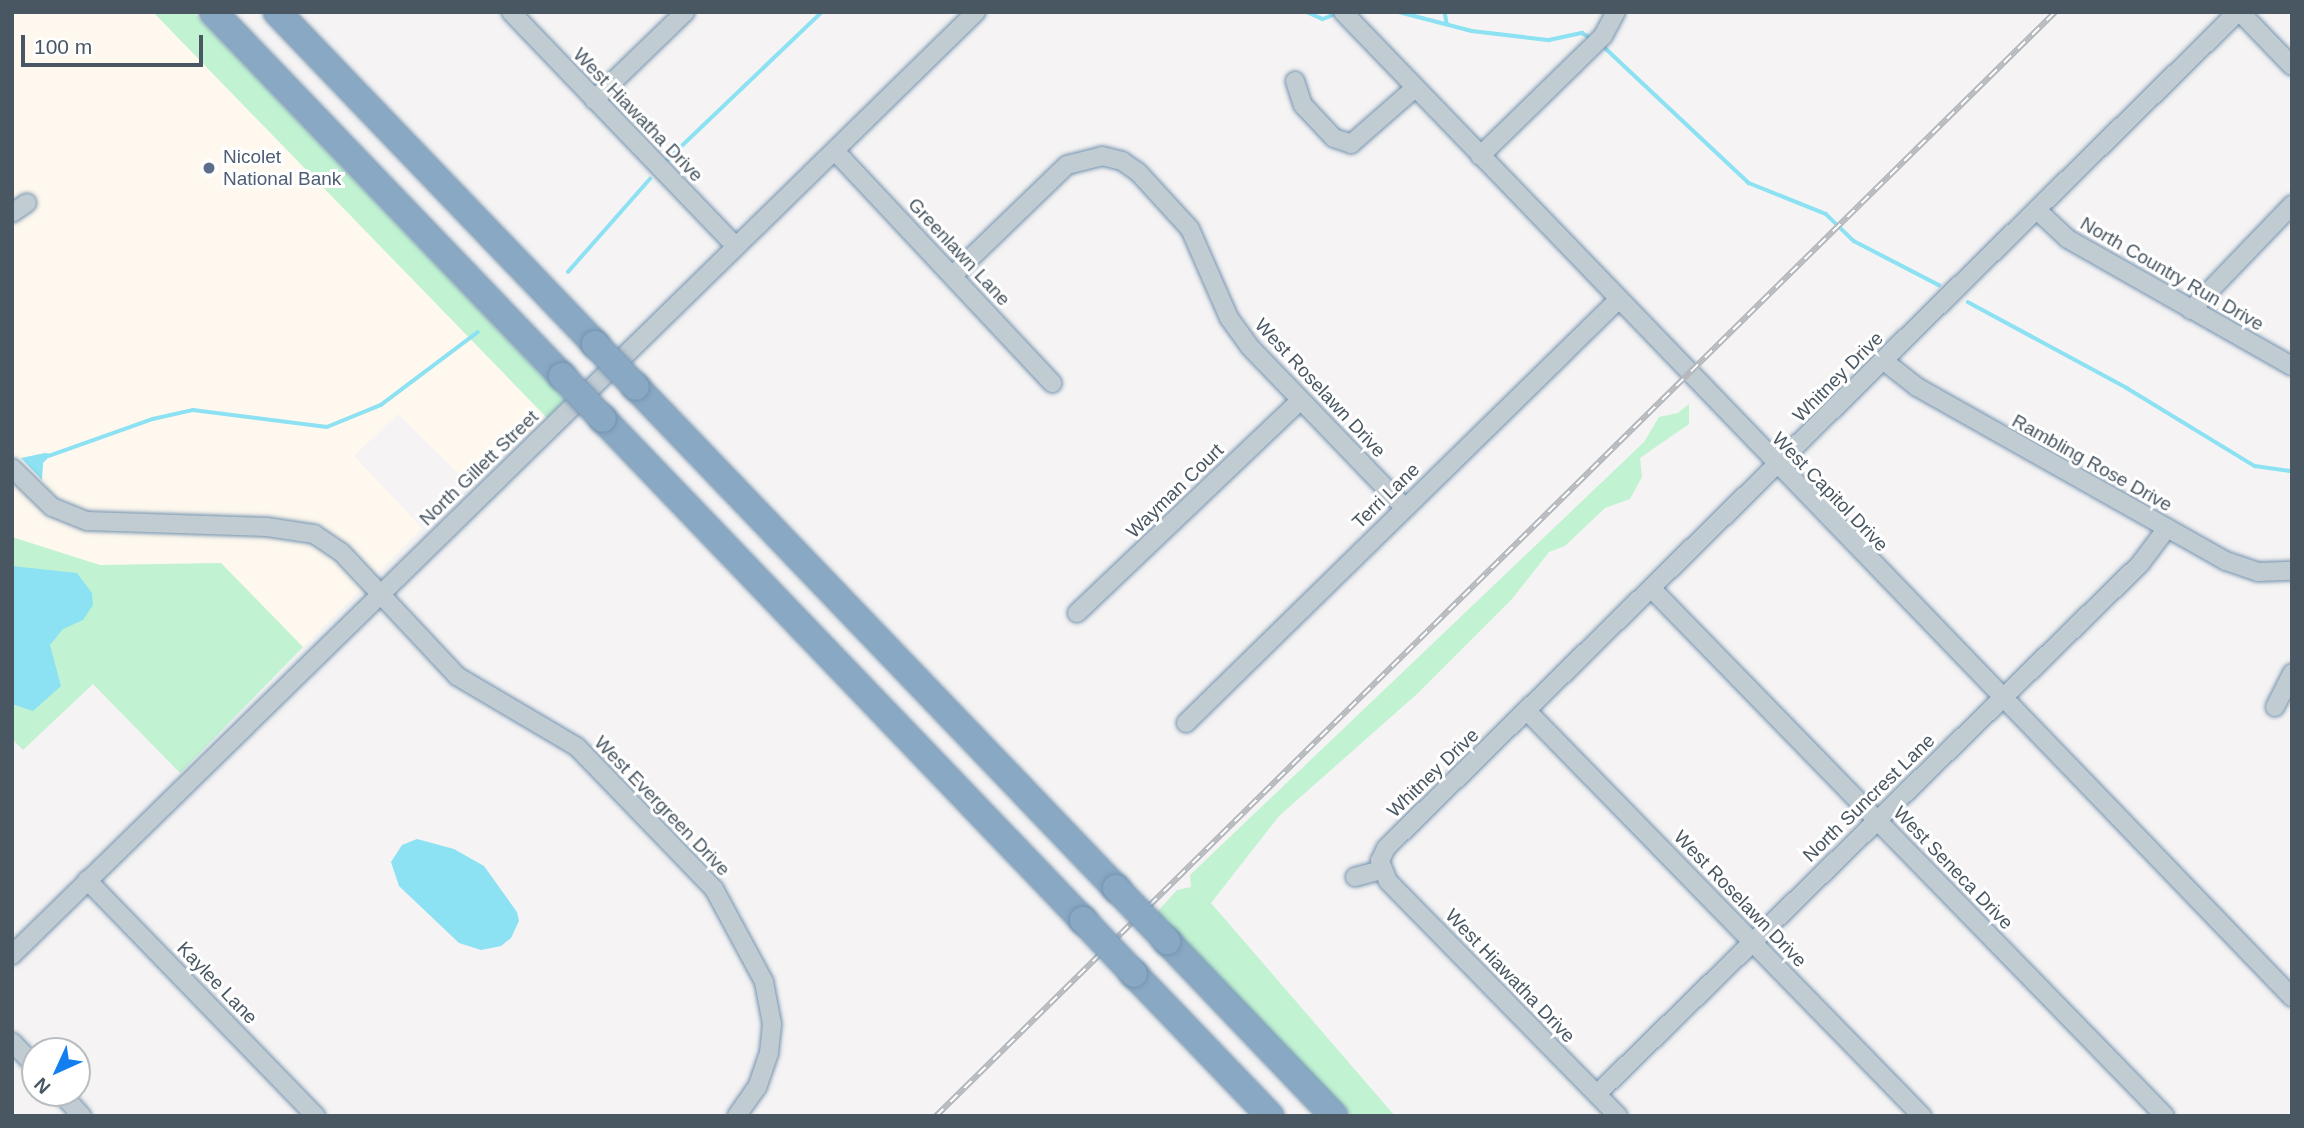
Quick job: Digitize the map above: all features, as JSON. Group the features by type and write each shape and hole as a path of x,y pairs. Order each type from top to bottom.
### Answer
{"highway":[{"path":"213,12 1270,1116"},
{"path":"278,12 1334,1116"}],"street":[{"name":"West Hiawatha Drive","path":"511,12 736,247"},
{"path":"594,100 685,12"},
{"name":"North Gillett Street","path":"12,955 976,12"},
{"path":"1480,156 1597,41 1616,12"},
{"path":"2239,12 2292,66"},
{"name":"Whitney Drive","path":"1381,865 1392,841 2239,12"},
{"name":"West Capitol Drive","path":"1346,16 1777,467 2292,997"},
{"path":"1295,81 1303,105 1334,138 1351,144 1415,88"},
{"name":"Greenlawn Lane","path":"835,152 1052,383"},
{"name":"West Roselawn Drive","path":"953,275 1067,165 1090,157 1112,158 1138,172 1182,219 1239,334 1404,507"},
{"path":"2192,310 2292,205"},
{"name":"North Country Run Drive","path":"2037,210 2068,239 2292,366"},
{"name":"Terri Lane","path":"1186,723 1617,301"},
{"name":"Rambling Rose Drive","path":"1884,361 1917,387 2167,528 2244,568 2258,572 2292,571"},
{"name":"Wayman Court","path":"1077,614 1301,400"},
{"name":"West Evergreen Drive","path":"12,468 52,507 87,521 267,527 314,534 341,552 457,676 577,747 714,889 764,982 772,1024 764,1072 737,1116"},
{"name":"North Suncrest Lane","path":"1597,1094 2140,564 2167,528"},
{"name":"West Seneca Drive","path":"1652,589 2165,1116"},
{"path":"2276,706 2292,674"},
{"name":"West Roselawn Drive","path":"1527,711 1922,1116"},
{"name":"West Hiawatha Drive","path":"1381,865 1394,887 1618,1116"},
{"path":"1355,877 1381,865"},
{"name":"Kaylee Lane","path":"87,880 316,1116"}],"shaded area":[{"path":"12,12 153,12 547,418 470,485 398,414 354,456 422,528 303,647 221,563 100,565 12,537"}],"green space":[{"path":"153,12 193,12 565,400 547,418"},
{"path":"1689,404 1689,424 1640,458 1642,477 1630,499 1605,508 1565,546 1549,552 1512,599 1417,694 1279,816 1211,903 1395,1116 1352,1116 1159,918 1158,911 1177,890 1191,887 1190,875 1644,442 1659,417 1678,413"},
{"path":"12,537 100,565 221,563 303,647 180,773 93,684 23,750 12,739"}],"water":[{"path":"52,454 43,463 42,480 21,458"},
{"path":"12,566 77,573 92,593 93,605 83,620 63,629 50,645 61,686 33,711 12,704"},
{"path":"417,839 454,849 484,866 517,912 519,921 511,938 501,946 481,950 459,943 399,886 391,862 402,845"}],"waterway":[{"path":"666,161 822,12"},
{"path":"1307,12 1323,19 1338,13"},
{"path":"1399,12 1472,31 1549,40 1582,33 1591,38"},
{"path":"1445,12 1447,23"},
{"path":"1601,44 1749,183 1826,214 1854,241 1939,285"},
{"path":"568,272 650,179"},
{"path":"1968,302 2127,388 2255,466 2292,471"},
{"path":"49,456 153,419 193,410 327,427 381,405 478,332"}],"railway":[{"path":"936,1116 2055,12"}],"place":[{"name":"Nicolet National Bank","path":"209,168"}]}
